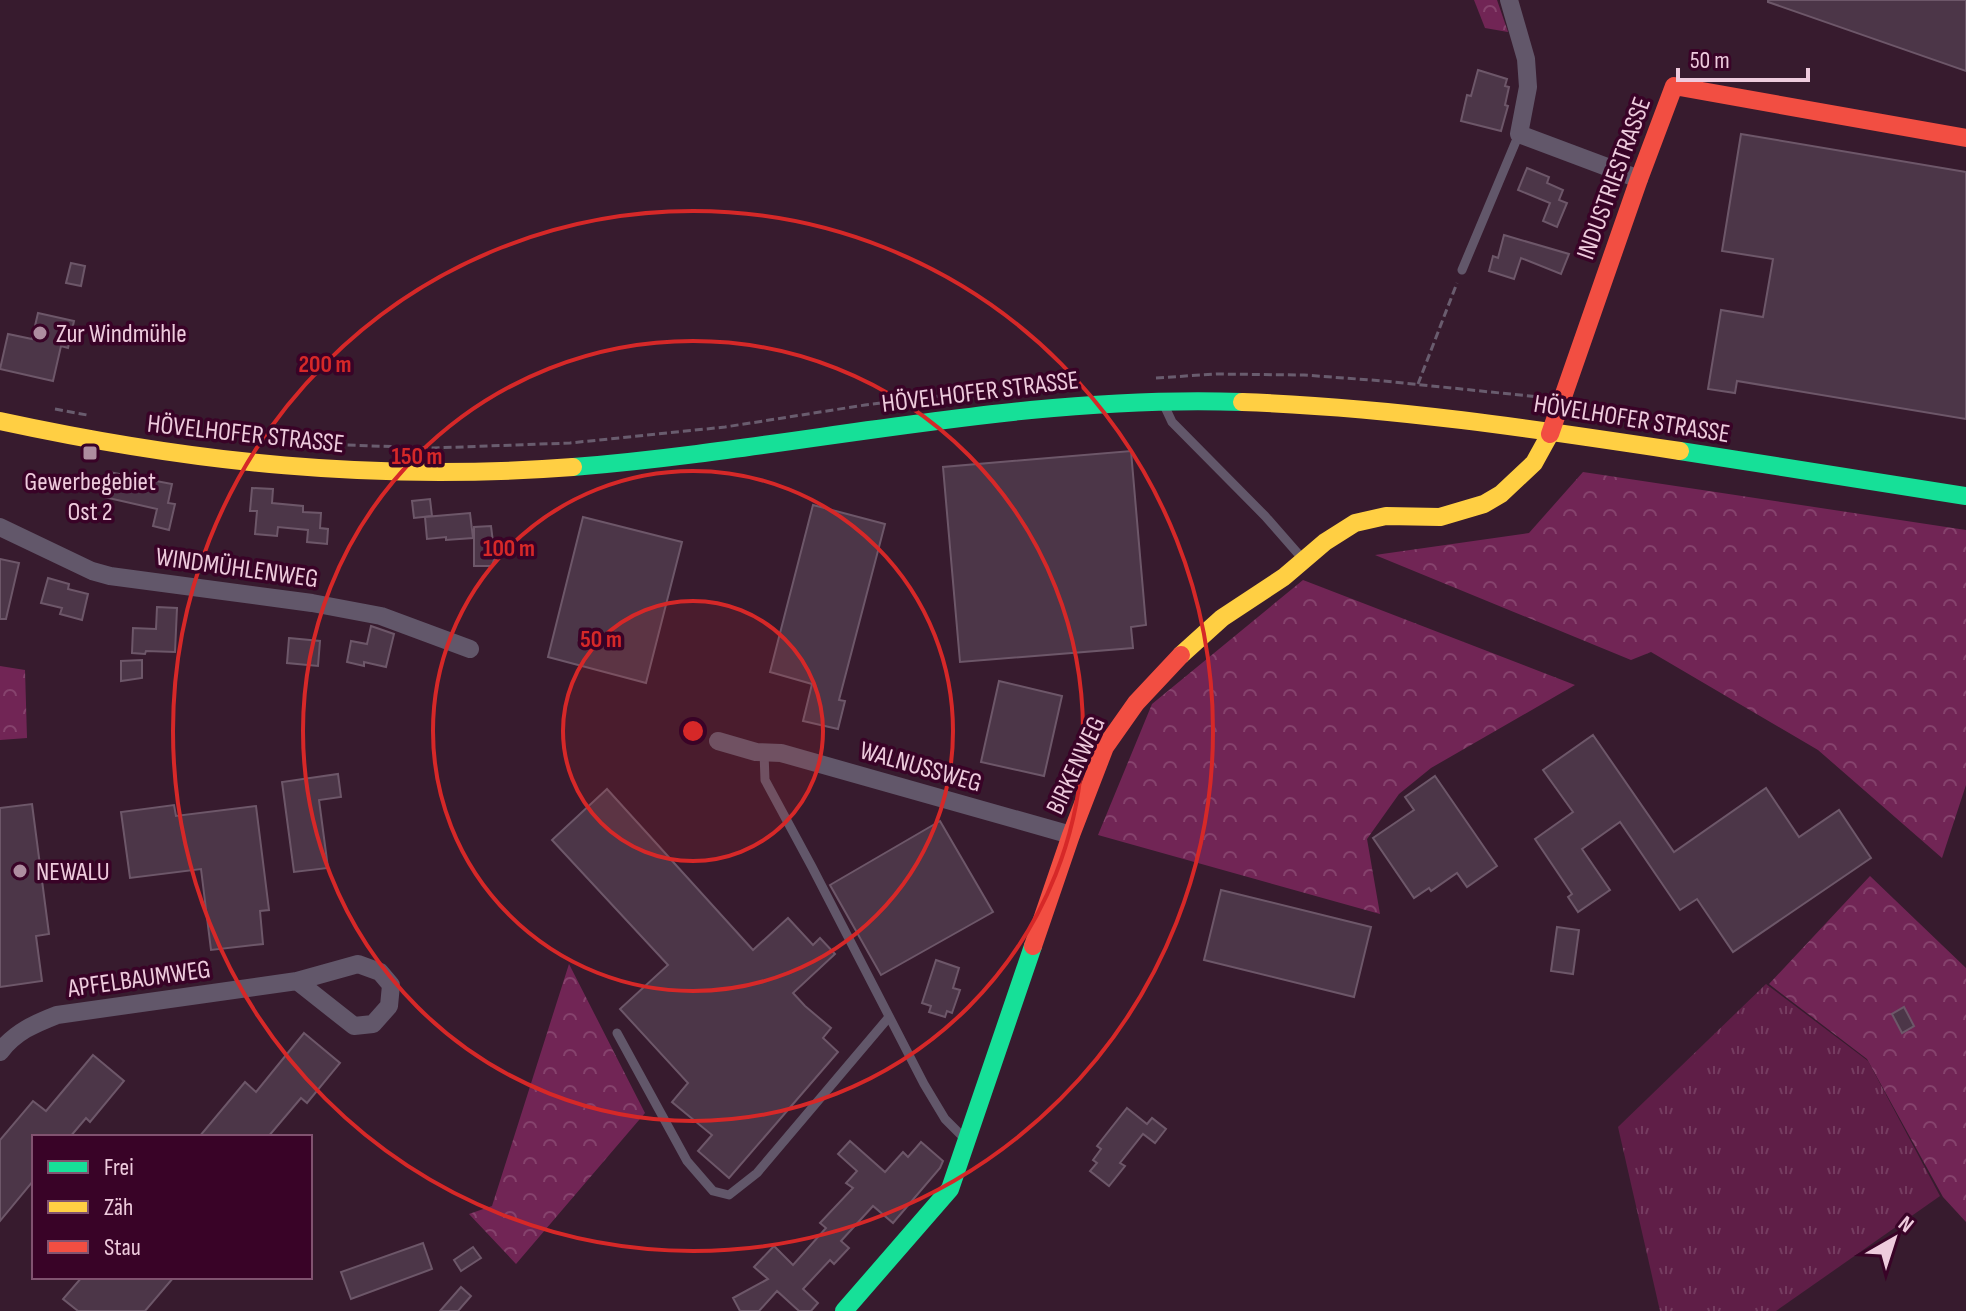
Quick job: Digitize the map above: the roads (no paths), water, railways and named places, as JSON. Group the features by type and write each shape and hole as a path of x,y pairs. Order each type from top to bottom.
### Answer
{"main road":[{"name":"INDUSTRIESTRASSE","path":"1551,431 1674,86 1966,138"},
{"name":"HÖVELHOFER STRASSE","path":"0,421 136,449 283,467 358,471 500,471 729,451 972,415 1105,403 1258,403 1394,411 1551,431 1966,496"},
{"name":"BIRKENWEG","path":"844,1311 950,1189 1071,835 1105,747 1136,703 1191,645 1222,618 1284,577 1325,542 1355,523 1368,519 1386,516 1440,517 1484,504 1501,494 1534,463 1551,431"}],"street":[{"path":"1509,0 1526,59 1528,87 1519,134 1639,179"},
{"name":"WINDMÜHLENWEG","path":"0,527 92,571 110,576 312,603 381,616 470,649"},
{"path":"718,741 760,752"},
{"name":"WALNUSSWEG","path":"760,752 781,753 1071,835"},
{"name":"APFELBAUMWEG","path":"0,1052 10,1039 32,1025 57,1015 297,981 358,964 380,972 391,985 389,1006 373,1024 354,1026 297,981"}],"lane":[{"path":"1462,270 1519,134"},
{"path":"1162,401 1172,422 1265,516 1303,560"},
{"path":"760,752 765,780 924,1084 945,1119 967,1142"},
{"path":"617,1033 687,1161 713,1191 729,1195 757,1173 889,1017"}],"place":[{"name":"Zur Windmühle","path":"40,333"},
{"name":"Gewerbegebiet Ost 2","path":"90,453"},
{"name":"NEWALU","path":"20,871"}]}
